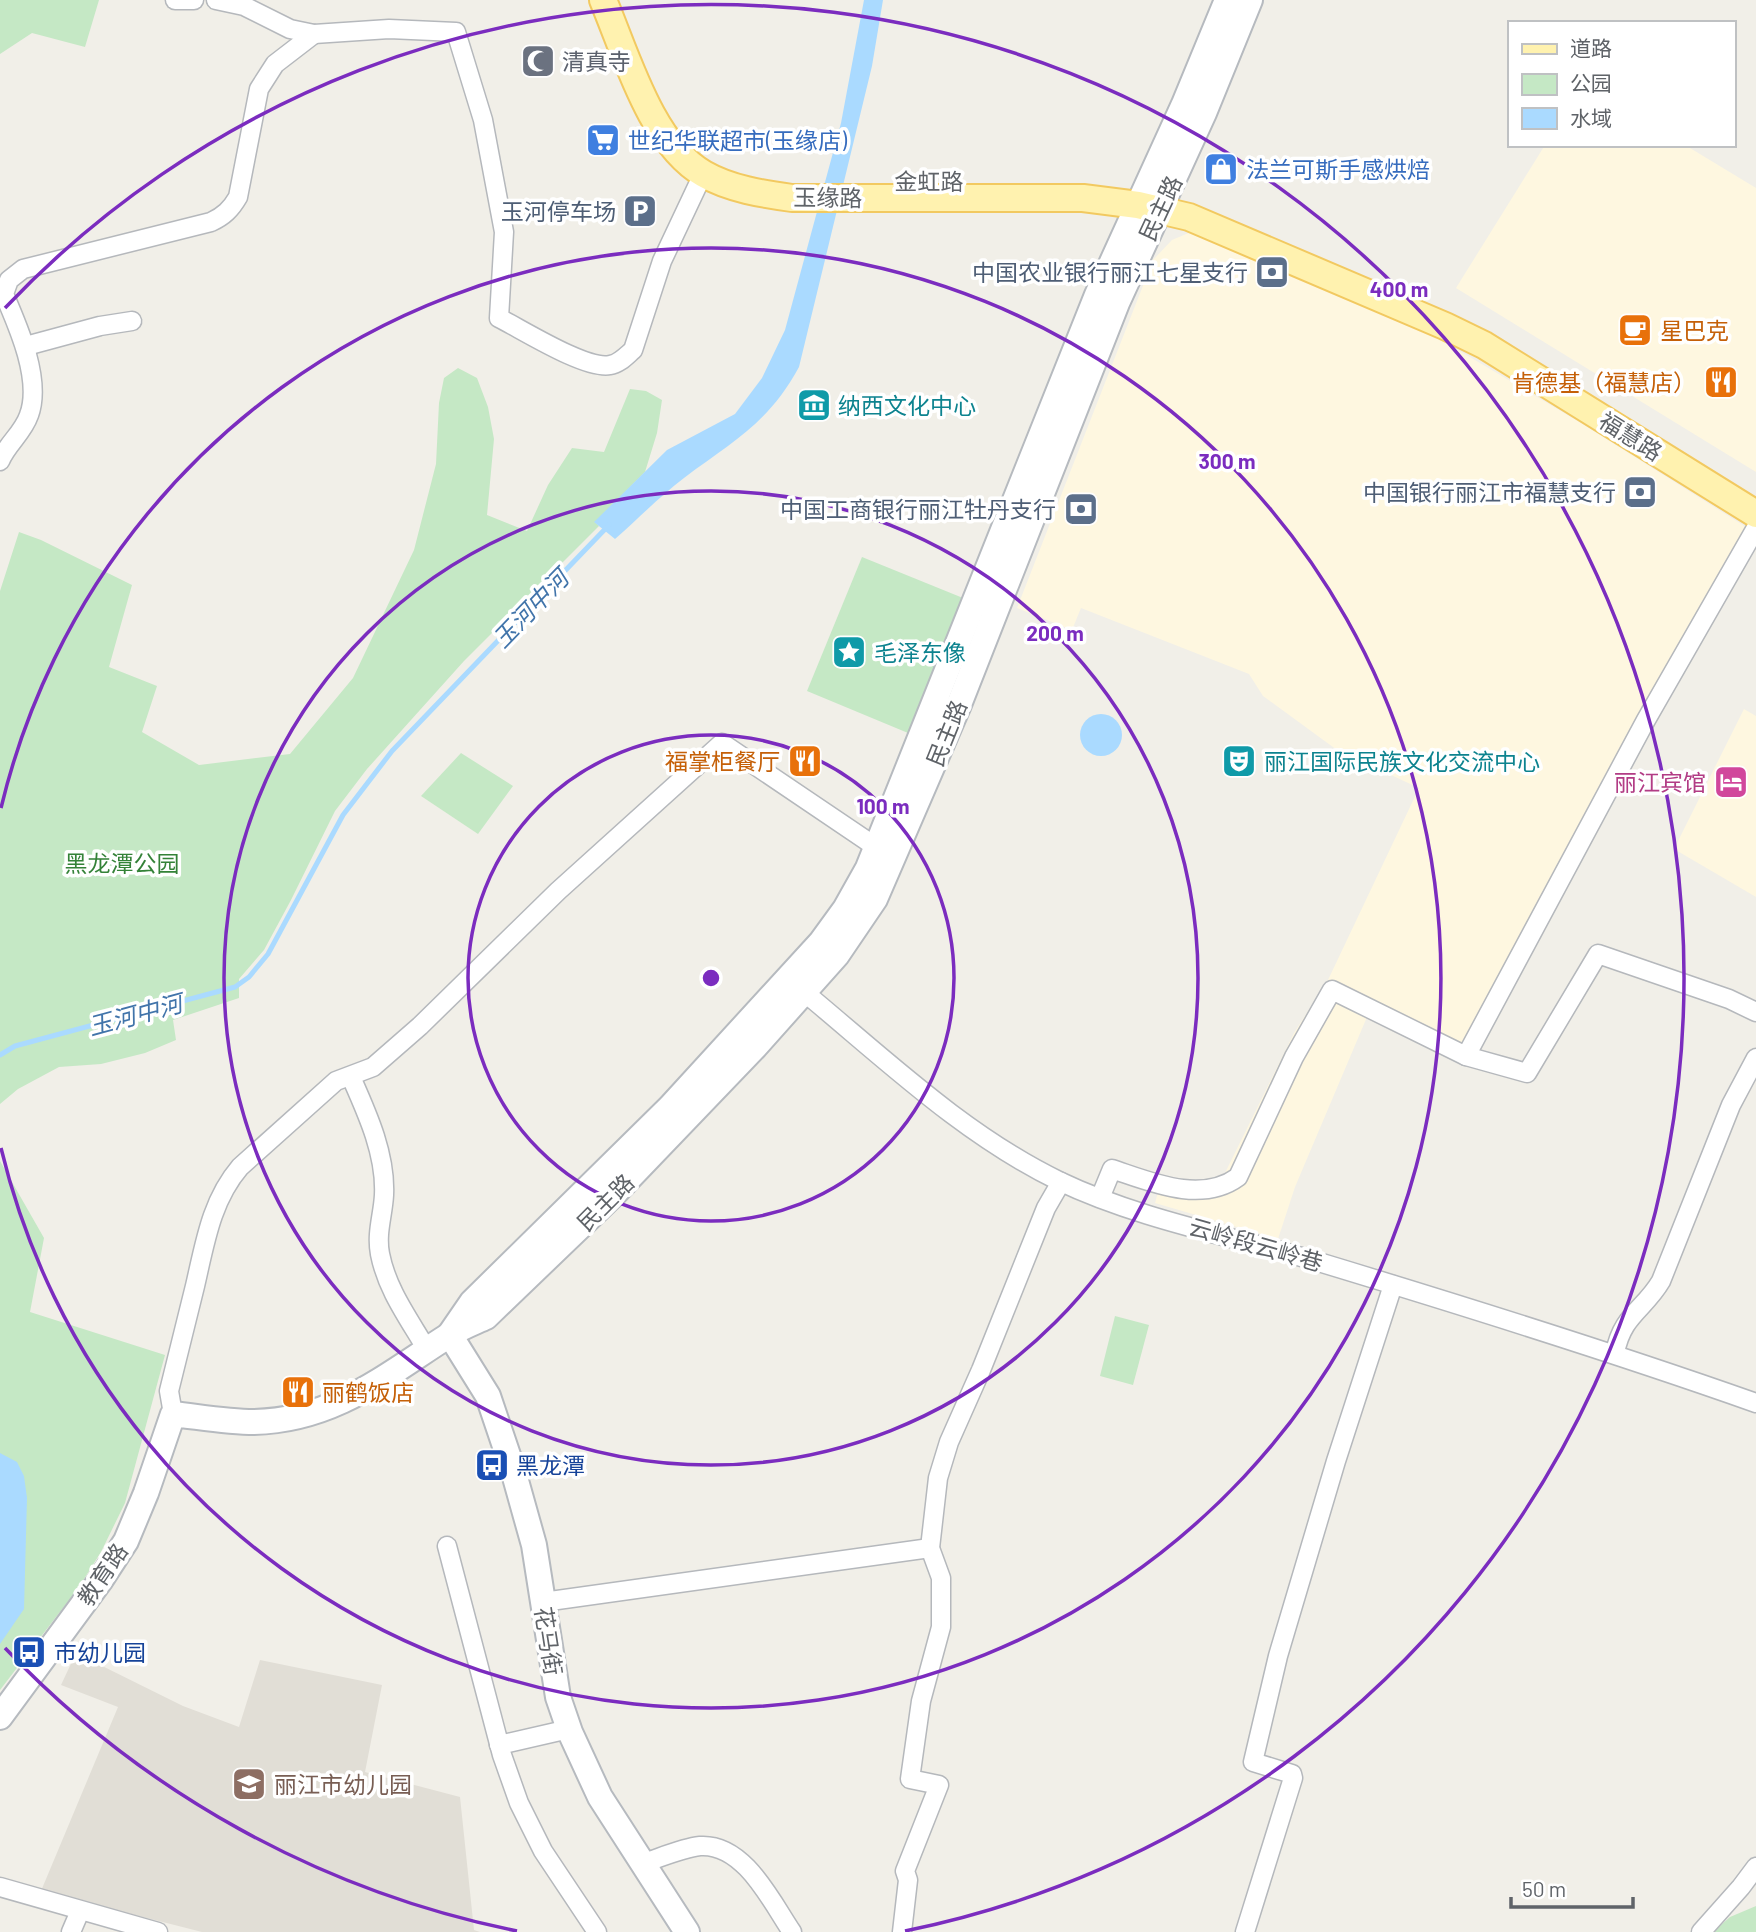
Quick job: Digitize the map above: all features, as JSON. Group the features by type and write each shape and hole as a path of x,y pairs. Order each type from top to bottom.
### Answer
{"main road":[{"name":"玉缘路","path":"603,0 652,117 672,146 703,174 736,187 770,187"},
{"name":"金虹路","path":"622,0 667,110 685,135 712,159 751,174 770,187 793,181 902,189 1084,181 1152,200"},
{"name":"民主路","path":"173,1414 253,1422 313,1411 360,1393 450,1335 486,1317 685,1121 850,938 887,877 958,707 1117,303 1184,104 1227,0"},
{"name":"民主路","path":"450,1335 472,1302 670,1107 821,942 857,889 1097,295 1204,113 1250,0"},
{"name":"福慧路","path":"1152,200 1195,201 1492,330 1756,494"},
{"name":"福慧路","path":"1152,200 1446,326 1484,345 1756,514"},
{"name":"花马街","path":"450,1335 488,1396 501,1433 534,1545 558,1697 569,1729 600,1797 687,1932"},
{"name":"教育路","path":"0,1717 100,1581 126,1541 173,1414"}],"street":[{"path":"175,0 194,0"},
{"path":"216,0 244,6 290,29 314,34 389,29 456,32 483,120 504,232 499,318 582,361 610,365 622,360 633,350 662,261 703,174"},
{"path":"0,461 21,431 29,414 31,389 26,346 4,293 9,280 18,272 211,222 229,211 237,197 259,89 275,64 314,34"},
{"path":"26,346 100,326 132,321"},
{"path":"1466,1056 1646,720 1756,528"},
{"path":"173,1414 169,1391 209,1224 221,1193 240,1167 336,1081 373,1068 420,1026 558,891 722,743 876,847"},
{"path":"1100,1198 1112,1169 1152,1183 1200,1191 1221,1188 1238,1177 1293,1057 1332,990 1466,1056 1527,1073 1598,954 1729,999 1756,1012"},
{"name":"云岭段云岭巷","path":"804,992 930,1097 1003,1149 1061,1182 1100,1198 1615,1353 1756,1402"},
{"path":"1615,1353 1626,1322 1661,1281 1731,1105 1756,1058"},
{"path":"351,1077 368,1114 381,1164 384,1194 378,1238 383,1265 392,1292 427,1350"},
{"path":"902,1932 908,1880 905,1871 939,1785 910,1779 921,1701 941,1627 941,1578 930,1548 938,1478 949,1441 997,1332 1046,1208 1061,1182"},
{"path":"1245,1932 1293,1778 1292,1774 1254,1762 1264,1710 1336,1461 1393,1285"},
{"path":"447,1546 510,1779 530,1827 597,1932"},
{"path":"543,1602 930,1548"},
{"path":"499,1745 569,1729"},
{"path":"642,1864 699,1846 722,1848 745,1863 792,1932"},
{"path":"1701,1932 1756,1867"},
{"path":"0,1887 79,1925 158,1932"},
{"path":"1734,1896 1756,1890"}],"shaded area":[{"path":"1544,147 1688,147 1756,188 1756,472 1456,288"},
{"path":"1191,232 1431,334 1581,423 1746,527 1672,659 1459,1059 1367,1017 1295,1187 1278,1239 1155,1203 1163,1175 1209,1188 1225,1173 1294,1033 1328,980 1419,788 1337,750 1263,696 1249,674 1081,608 1072,630 1017,608 1153,260 1172,240"},
{"name":"丽江宾馆","path":"1744,709 1756,716 1756,897 1674,849"},
{"name":"丽江市幼儿园","path":"76,1653 183,1706 239,1727 260,1660 382,1685 365,1772 460,1797 474,1930 480,1932 202,1932 41,1891 118,1707 61,1685"}],"green space":[{"path":"0,0 99,0 85,47 32,33 0,54"},
{"name":"黑龙潭公园","path":"458,368 477,378 488,407 494,439 487,515 527,531 548,485 572,448 604,452 630,389 646,391 662,400 657,433 645,472 595,522 599,526 464,661 367,769 335,811 264,950 239,979 239,998 173,1020 176,1040 145,1053 101,1064 59,1067 18,1089 0,1104 0,591 19,532 132,585 109,667 157,686 142,732 199,765 290,754 353,678 414,550 436,464 439,403 444,378"},
{"path":"862,557 963,598 908,733 807,691"},
{"path":"461,753 513,786 478,834 421,796"},
{"path":"0,1161 44,1238 30,1312 165,1355 125,1503 101,1552 79,1587 0,1690"},
{"path":"1115,1316 1149,1325 1133,1385 1100,1376"},
{"path":"1756,1906 1756,1932 1713,1932 1730,1917"}],"water":[{"path":"864,0 883,0 872,66 799,367 787,387 762,417 734,442 675,485 615,539 594,522 667,450 735,414 762,378 785,330 841,123"},
{"path":"1101,714 1116,720 1122,735 1116,750 1101,756 1086,750 1080,735 1086,720"},
{"path":"0,1453 17,1462 24,1476 27,1498 24,1609 0,1644"}],"waterway":[{"name":"玉河中河","path":"0,1055 15,1046 235,987 249,977 268,954 343,815 392,751 609,525"}],"place":[{"name":"清真寺","path":"538,61"},
{"name":"世纪华联超市(玉缘店)","path":"603,140"},
{"name":"法兰可斯手感烘焙","path":"1221,169"},
{"name":"玉河停车场","path":"640,211"},
{"name":"中国农业银行丽江七星支行","path":"1272,272"},
{"name":"星巴克","path":"1635,330"},
{"name":"肯德基（福慧店）","path":"1721,382"},
{"name":"纳西文化中心","path":"814,405"},
{"name":"中国银行丽江市福慧支行","path":"1640,492"},
{"name":"中国工商银行丽江牡丹支行","path":"1081,509"},
{"name":"毛泽东像","path":"849,652"},
{"name":"福掌柜餐厅","path":"805,761"},
{"name":"丽江国际民族文化交流中心","path":"1239,761"},
{"name":"丽江宾馆","path":"1731,782"},
{"name":"丽鹤饭店","path":"298,1392"},
{"name":"黑龙潭","path":"492,1465"},
{"name":"市幼儿园","path":"29,1652"},
{"name":"丽江市幼儿园","path":"249,1784"}]}
